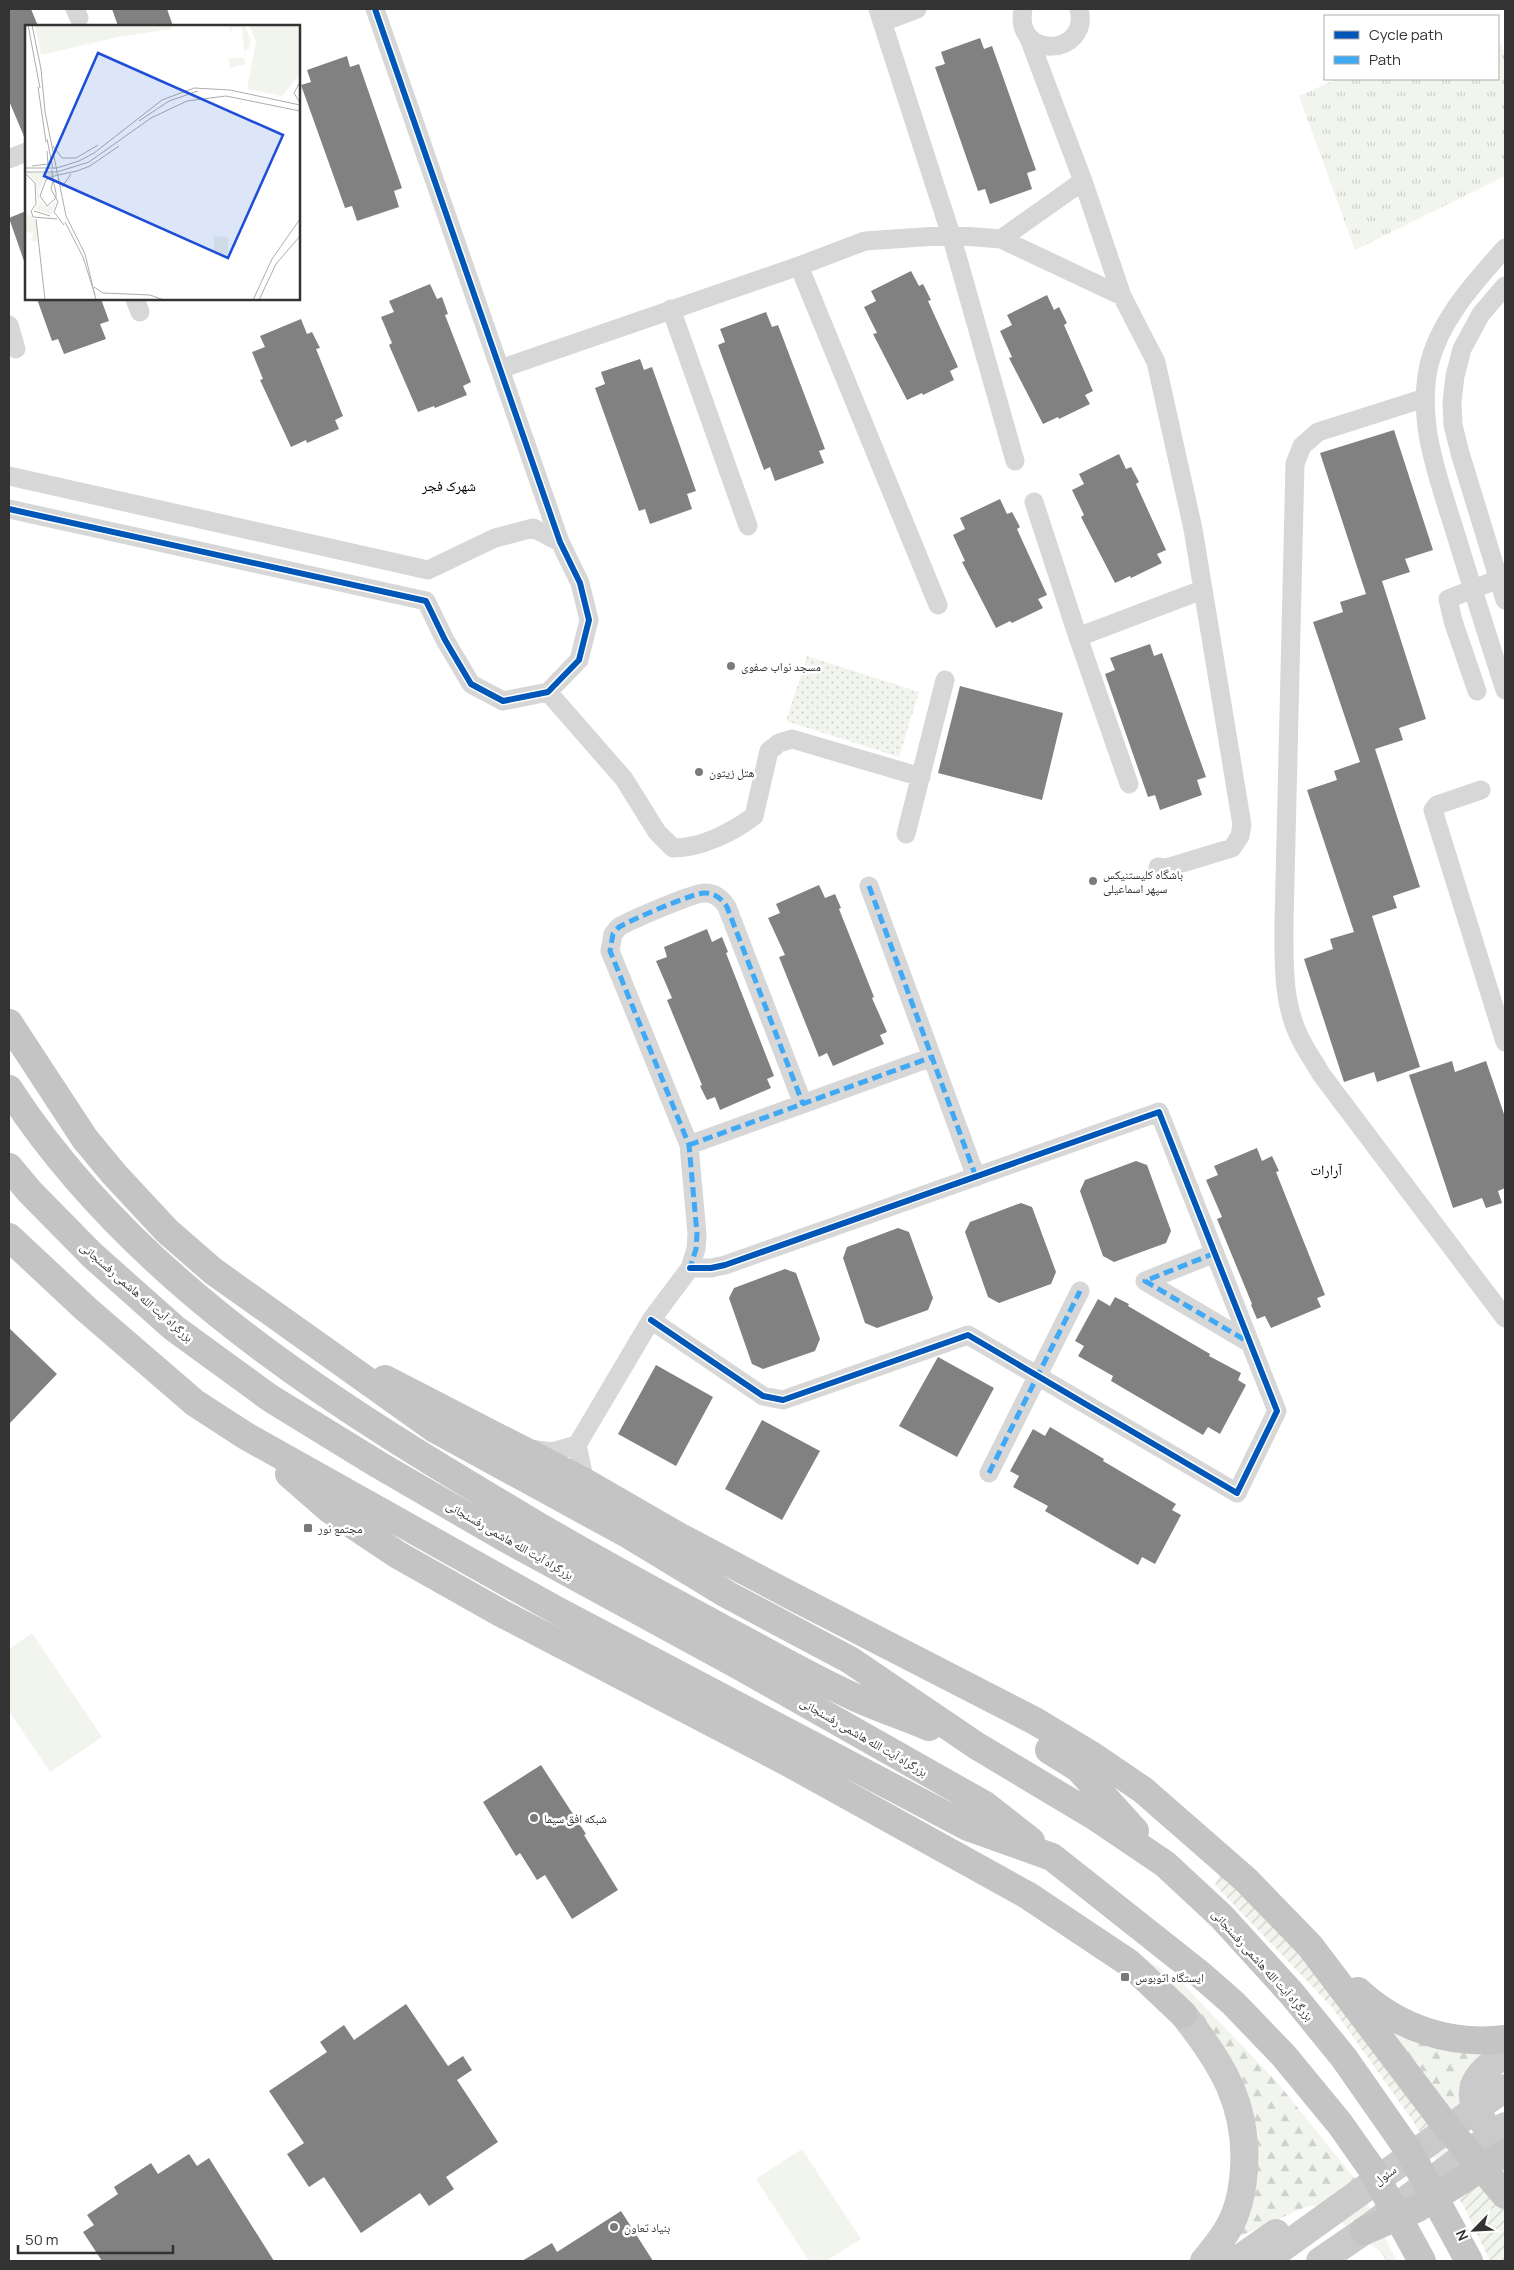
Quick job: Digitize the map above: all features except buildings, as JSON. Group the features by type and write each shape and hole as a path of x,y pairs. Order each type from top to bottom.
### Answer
{"highway":[{"name":"بزرگراه آیت الله هاشمی رفسنجانی","path":"9,1023 85,1139 114,1174 167,1231 213,1271 327,1354 435,1430 629,1535 728,1595 850,1660 977,1746 1094,1816 1165,1864 1221,1916 1292,1994 1344,2058 1409,2151 1470,2261"},
{"name":"بزرگراه آیت الله هاشمی رفسنجانی","path":"9,1089 49,1146 92,1198 147,1252 210,1309 260,1347 362,1418 448,1473 575,1548 772,1655 852,1696 977,1746"},
{"name":"بزرگراه آیت الله هاشمی رفسنجانی","path":"9,1167 30,1192 92,1255 167,1321 270,1398 379,1465 502,1536 743,1668 985,1805 1201,1975 1252,2022 1284,2056 1340,2124 1371,2168 1422,2261"},
{"name":"بزرگراه آیت الله هاشمی رفسنجانی","path":"9,1237 86,1309 195,1403 246,1436 558,1611 968,1827 1052,1857"},
{"path":"327,1354 402,1386 585,1482 682,1538 1035,1721 1144,1790 1246,1880 1310,1946 1376,2006 1421,2030 1453,2040 1483,2042 1505,2039"},
{"path":"246,1436 329,1509 398,1555 499,1612 787,1762 1027,1895 1129,1963 1183,2014"},
{"path":"882,1643 1078,1768 1165,1864"},
{"path":"1310,1946 1448,2127 1505,2195"},
{"path":"1364,2231 1418,2208 1505,2154"}],"main road":[{"path":"1183,2014 1204,2041 1225,2075 1237,2100 1244,2129 1242,2192 1221,2240 1204,2261"},
{"path":"1505,2054 1488,2065 1477,2077 1472,2090 1474,2107 1494,2134 1505,2144"},
{"name":"سئول","path":"1264,2261 1500,2092"},
{"path":"1320,2261 1364,2231 1505,2126"},
{"path":"1236,2261 1290,2222 1300,2218 1318,2220 1333,2232 1340,2251 1334,2261"}],"street":[{"path":"9,509 426,601 444,640 471,684 503,701 548,692 579,660 589,620 580,583 560,542 375,9"},
{"path":"917,9 880,15 951,236 1015,460"},
{"path":"1028,36 1036,43 1044,46 1062,45 1076,32 1080,24 1078,9"},
{"path":"1021,12 1023,27 1083,181 1122,296 1156,362 1193,529 1242,825 1240,836 1232,848 1166,868 1158,867"},
{"path":"9,159 25,152"},
{"path":"1001,239 1083,181"},
{"path":"500,368 800,266 865,241 951,236 1001,239 1122,296"},
{"path":"1505,248 1469,290 1445,327 1430,364 1424,398 1429,443 1472,590 1505,690"},
{"path":"800,266 938,605"},
{"path":"1505,286 1481,314 1462,349 1455,376 1452,402 1453,425 1460,453 1505,600"},
{"path":"671,309 748,526"},
{"path":"9,325 16,349"},
{"path":"1424,398 1318,432 1302,446 1295,464 1284,922 1285,982 1291,1016 1301,1040 1321,1074 1505,1318"},
{"path":"9,476 428,570 494,538 533,528 560,542"},
{"path":"1034,502 1129,784"},
{"path":"1477,690 1453,621 1448,599 1499,579"},
{"path":"1078,637 1202,590"},
{"path":"906,834 922,777 945,680"},
{"path":"548,692 624,779 657,832 673,848 689,848 734,829 754,816 769,751 779,743 792,739 922,777"},
{"path":"1481,790 1437,805 1433,810 1505,1042"},
{"path":"869,886 976,1177"},
{"path":"585,1482 577,1445 651,1320 690,1268 696,1249 697,1234 689,1145 610,950 613,934 625,923 699,893 715,895 727,907 803,1104"},
{"path":"689,1145 932,1057"},
{"path":"651,1320 763,1396 783,1400 968,1335 1237,1493 1277,1411 1159,1112 725,1265 712,1268 690,1268"},
{"path":"1215,1253 1145,1282 1250,1342"},
{"path":"989,1473 1080,1291"},
{"path":"517,1448 552,1452 577,1445"}],"green space":[{"path":"1499,40 1505,54 1505,176 1355,250 1299,96 1335,80 1499,80"},
{"path":"807,656 919,692 899,757 786,721"},
{"path":"32,1633 102,1737 50,1772 9,1711 9,1649"},
{"path":"1221,1872 1336,1993 1505,2203 1505,2261 1490,2261 1465,2209 1413,2121 1331,2006 1215,1885"},
{"path":"1033,1881 1183,1984 1277,2082 1355,2179 1397,2261 1386,2261 1382,2253 1320,2206 1308,2206 1236,2238 1250,2211 1258,2134 1248,2098 1224,2050 1036,1888"},
{"path":"1384,2028 1428,2046 1459,2053 1492,2054 1466,2092 1451,2123"},
{"path":"802,2149 861,2239 826,2261 809,2261 756,2179"}],"marked path":[{"path":"869,886 976,1177"},
{"path":"693,1268 690,1268 696,1249 697,1234 689,1145 610,951 613,934 619,927 663,907 699,894 712,894 720,899 727,907 803,1104"},
{"path":"689,1145 932,1057"},
{"path":"1215,1253 1145,1281 1250,1343"},
{"path":"989,1473 1080,1291"}],"cycle path":[{"path":"9,509 426,601 445,640 471,684 503,701 548,692 579,660 589,620 580,583 560,542 375,9"},
{"path":"651,1320 763,1396 783,1400 968,1335 1237,1493 1277,1411 1159,1112 725,1265 711,1268 690,1268"}],"place":[{"name":"مسجد نواب صفوی","path":"731,666"},
{"name":"هتل زیتون","path":"699,772"},
{"name":"باشگاه کلیستنیکس سپهر اسماعیلی","path":"1093,881"},
{"name":"مجتمع نور","path":"308,1528"},
{"name":"شبکه افق سیما","path":"534,1818"},
{"name":"ایستگاه اتوبوس","path":"1125,1977"},
{"name":"بنیاد تعاون","path":"614,2227"}],"district":[{"name":"شهرک فجر","path":"449,485"},
{"name":"آرارات","path":"1326,1169"}]}
